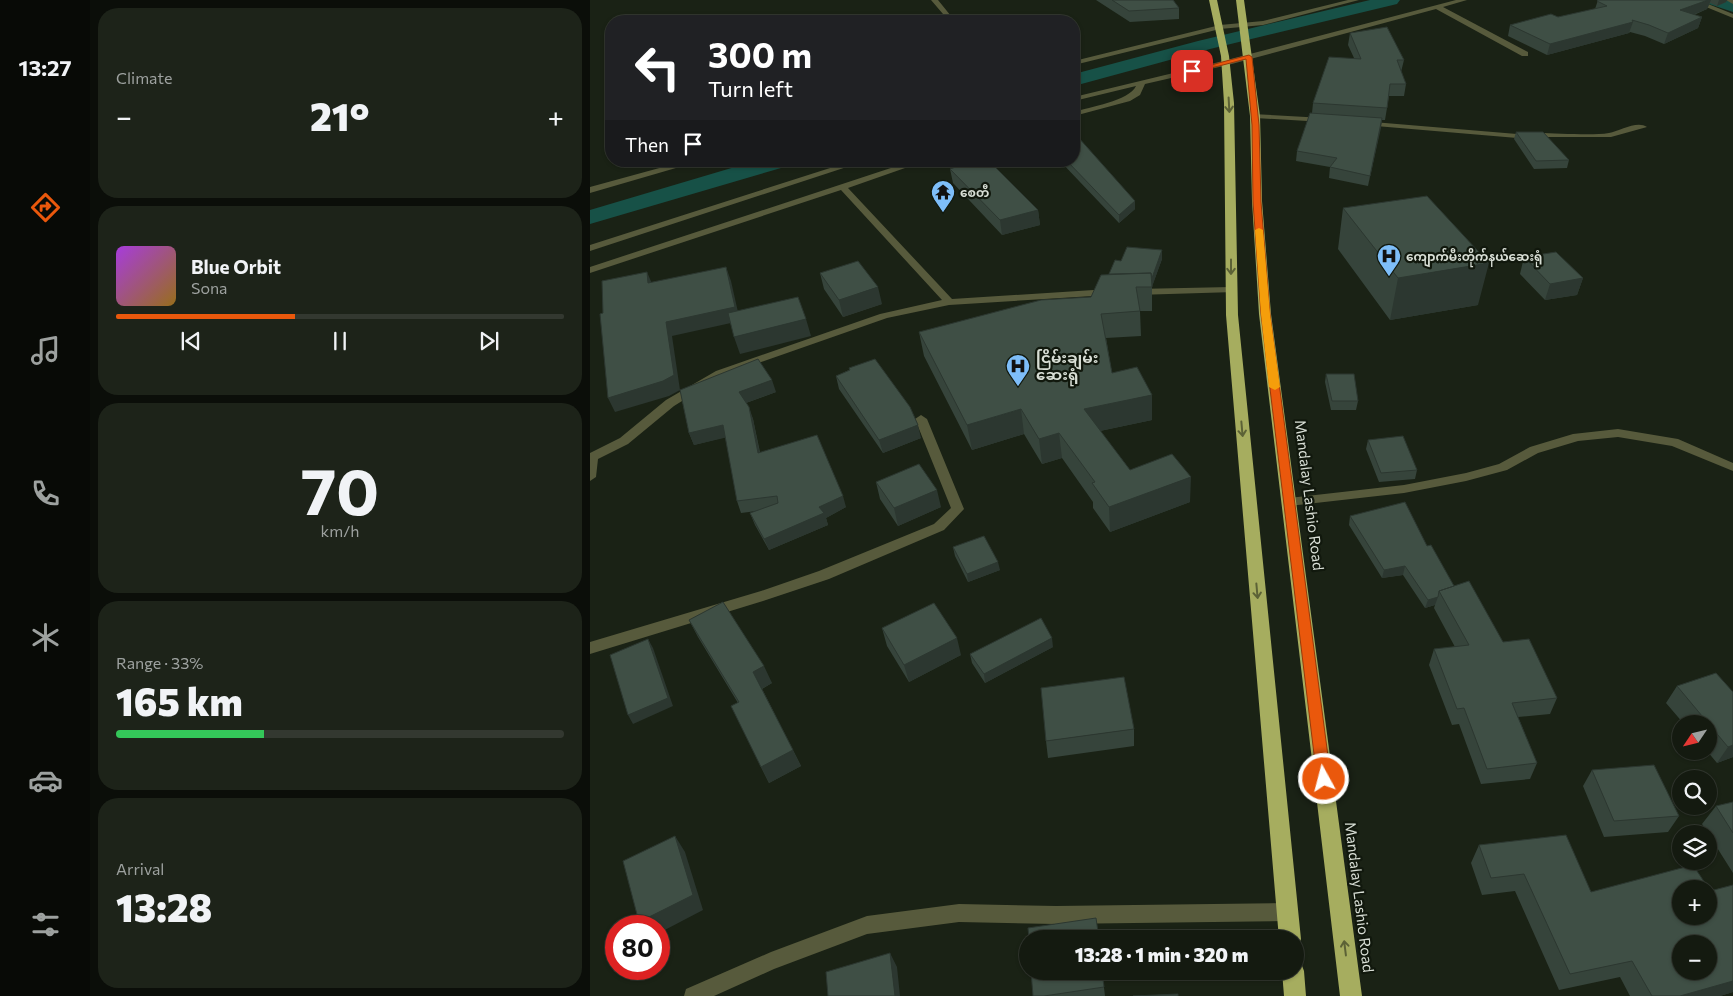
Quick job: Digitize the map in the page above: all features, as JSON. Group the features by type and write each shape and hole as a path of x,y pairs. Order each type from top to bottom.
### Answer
{"highway":[{"path":"1213,0 1225,60 1229,103 1232,315 1289,930"},
{"name":"Mandalay Lashio Road","path":"1240,0 1255,116 1257,202 1265,314 1352,996"},
{"path":"1294,980 1295,996"}],"street":[{"path":"934,0 947,15"},
{"path":"1080,62 1220,30 1263,23 1356,0"},
{"path":"1080,98 1248,53 1464,0"},
{"path":"1692,0 1733,16"},
{"path":"1729,0 1733,2"},
{"path":"1437,7 1525,54"},
{"path":"1080,112 1127,98 1137,93 1142,82"},
{"path":"1255,116 1329,120"},
{"path":"1357,122 1529,137 1547,135 1611,135 1623,130 1643,127"},
{"path":"590,190 674,167"},
{"path":"590,248 842,167"},
{"path":"590,270 902,167"},
{"path":"842,186 949,302"},
{"path":"590,477 591,458 624,441 670,403 720,374 884,316 949,302 996,297 1232,290"},
{"path":"590,648 780,590 939,527 958,509 921,419"},
{"path":"1289,502 1404,488 1466,477 1504,467 1534,450 1577,437 1618,433 1674,442 1732,467"},
{"path":"694,996 771,961 867,925 959,913 1065,915 1287,912"}],"building":[{"path":"1112,0 1173,0 1179,8 1129,11"},
{"path":"1598,0 1708,0 1680,10 1702,17 1668,33 1632,20 1633,22 1550,44 1510,25 1551,14 1558,17 1607,6"},
{"path":"1387,27 1404,60 1397,60 1406,84 1390,84 1387,108 1313,103 1329,57 1361,59 1350,33"},
{"path":"1310,113 1382,118 1370,176 1330,167 1337,158 1297,151"},
{"path":"1516,132 1543,132 1569,160 1536,161"},
{"path":"1080,139 1135,201 1119,215 1073,167 1080,167"},
{"path":"956,167 995,167 1038,210 1000,220 950,169"},
{"path":"1427,196 1489,263 1398,278 1343,208"},
{"path":"1127,247 1162,250 1152,278 1151,273 1109,274 1115,260 1121,261"},
{"path":"1556,252 1583,278 1550,284 1524,257"},
{"path":"858,261 878,287 839,300 820,273"},
{"path":"726,267 735,307 666,322 674,375 663,381 608,398 600,314 603,313 602,281 647,272 648,283"},
{"path":"1151,273 1152,287 1136,287 1140,311 1101,314 1112,373 1137,367 1152,395 1084,409 1130,470 1172,454 1191,477 1109,507 1092,483 1095,482 1059,433 1039,439 1021,409 967,425 919,332 1041,300 1091,297 1101,275"},
{"path":"798,297 806,319 734,337 728,313"},
{"path":"758,359 772,380 739,392 749,407 758,453 817,435 843,496 819,507 824,513 764,539 750,513 778,503 777,496 737,501 723,425 689,433 680,390"},
{"path":"875,359 910,407 918,425 879,440 836,376 850,370 849,368"},
{"path":"1326,374 1354,374 1358,401 1332,401"},
{"path":"1403,436 1417,470 1381,473 1368,440"},
{"path":"919,464 937,490 894,508 876,482"},
{"path":"1405,502 1427,546 1431,545 1454,586 1439,591 1438,597 1428,600 1405,566 1384,570 1350,516"},
{"path":"984,536 998,562 967,574 953,547"},
{"path":"1469,581 1503,642 1529,639 1557,698 1512,703 1537,763 1487,769 1464,708 1457,709 1434,649 1469,645 1439,591"},
{"path":"723,602 764,666 753,672 793,750 761,767 731,706 739,702 689,620"},
{"path":"934,603 957,638 904,665 882,628"},
{"path":"1041,618 1052,638 984,674 970,654"},
{"path":"648,639 668,698 628,715 610,655"},
{"path":"1716,673 1733,692 1733,745 1728,747 1718,735 1718,715 1701,715 1677,686"},
{"path":"1124,677 1134,729 1046,741 1041,688"},
{"path":"1654,765 1672,802 1672,815 1679,816 1614,821 1592,770"},
{"path":"1733,802 1733,833 1717,808 1717,806"},
{"path":"1566,835 1591,892 1674,870 1696,870 1703,880 1672,880 1672,925 1717,925 1717,889 1733,885 1733,981 1680,996 1652,996 1632,961 1570,974 1524,874 1491,878 1479,845"},
{"path":"675,836 693,895 653,915 637,915 623,861"},
{"path":"1096,918 1098,930 1028,930 1028,928"},
{"path":"890,953 895,996 828,996 826,972"},
{"path":"1032,980 1103,980 1104,987 1033,996"},
{"path":"1178,994 1178,996 1133,996"}],"waterway":[{"path":"1080,78 1205,45 1391,0"},
{"path":"1715,0 1733,7"},
{"path":"590,217 760,167"}],"slow traffic":[{"path":"1259,230 1265,314 1275,387"}],"place":[{"name":"စေတီ","path":"943,213"},
{"name":"ကျောက်မီးတိုက်နယ်ဆေးရုံ","path":"1389,277"},
{"name":"ငြိမ်းချမ်း ဆေးရုံ","path":"1018,387"}],"route":[{"path":"1192,71 1249,57 1255,125 1257,202 1265,314 1324,779"}]}
